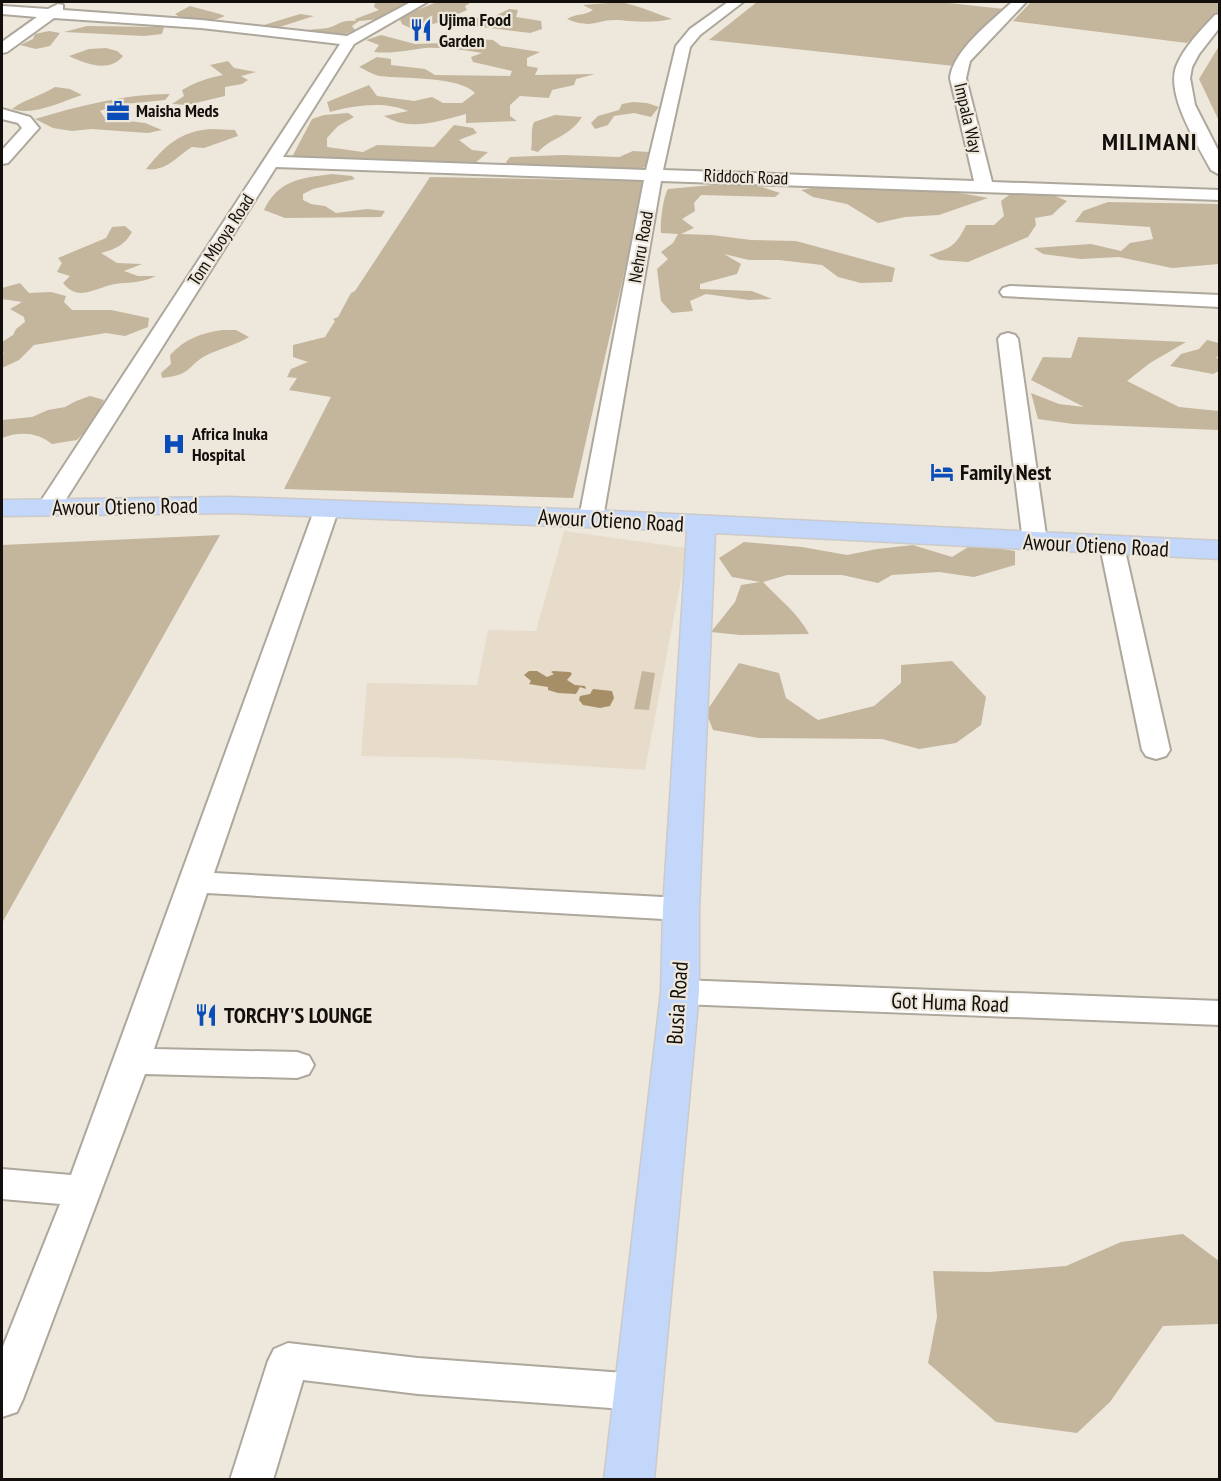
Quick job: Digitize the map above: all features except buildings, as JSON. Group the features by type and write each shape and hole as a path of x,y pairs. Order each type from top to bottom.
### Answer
{"main road":[{"name":"Awour Otieno Road","path":"2,508 230,505 327,508 591,518 1220,550"},
{"name":"Busia Road","path":"629,1479 680,992 681,909 701,524"}],"street":[{"path":"2,49 66,2"},
{"name":"Tom Mboya Road","path":"50,507 349,41 420,2"},
{"name":"Nehru Road","path":"591,518 654,173 683,46 695,32 736,2"},
{"name":"Impala Way","path":"984,186 958,78 959,68 963,59 1019,2"},
{"path":"2,10 201,24 349,41"},
{"path":"1220,18 1184,68 1181,84 1187,104 1220,170"},
{"path":"2,114 24,120 31,128 2,159"},
{"name":"Riddoch Road","path":"272,162 654,173 1220,195"},
{"path":"1010,292 1220,301"},
{"path":"1008,339 1035,542"},
{"path":"2,1399 84,1191 132,1060 327,508"},
{"path":"1112,546 1155,750"},
{"path":"195,882 681,909"},
{"name":"Got Huma Road","path":"680,992 1220,1013"},
{"path":"132,1060 297,1065"},
{"path":"2,1184 84,1191"},
{"path":"251,1479 288,1361 418,1376 638,1392"}],"shaded area":[{"path":"412,2 389,12 380,19 359,21 352,26 355,30 343,35 307,32 307,30 328,28 343,22 356,21 355,19 379,10 374,7 375,3"},
{"path":"437,2 472,2 465,6 467,10 437,23 412,29 402,24 399,17"},
{"path":"621,2 672,19 646,22 611,20 583,24 567,19 593,10 583,5"},
{"path":"757,2 940,2 1004,9 954,66 709,40"},
{"path":"1031,2 1219,2 1219,16 1187,43 1013,21"},
{"path":"190,6 225,16 200,22 187,20 175,14"},
{"path":"509,9 518,10 516,17 541,21 542,29 530,33 457,24 457,19 473,16 480,19 491,18"},
{"path":"300,14 314,16 270,30 263,28 264,25"},
{"path":"87,26 164,27 162,34 144,36 64,32"},
{"path":"49,31 60,33 50,46 36,49 20,45 33,39 35,34"},
{"path":"381,35 415,44 444,43 450,37 493,40 501,46 540,52 527,58 527,66 538,68 535,75 595,74 576,79 574,85 552,90 549,98 520,96 510,105 510,116 517,121 466,123 466,114 425,124 404,123 384,116 408,111 380,105 350,107 330,112 327,102 369,85 377,96 414,101 432,97 443,103 462,103 475,93 457,84 444,81 380,76 359,67 377,57 391,59 391,65 425,69 435,75 510,76 512,71 473,62 471,57 482,53 468,51 425,48 374,52 379,45 366,40"},
{"path":"1219,46 1219,121 1199,79"},
{"path":"106,48 117,51 123,56 118,61 104,66 82,62 69,56 89,49"},
{"path":"228,61 234,68 256,72 241,76 248,80 242,84 225,87 225,96 187,105 172,104 184,96 182,90 212,77 223,75 210,65"},
{"path":"55,87 70,89 82,95 29,111 12,109 22,103"},
{"path":"170,94 165,100 115,105 100,111 105,118 145,123 162,130 148,133 91,129 72,131 53,128 35,119 119,98"},
{"path":"633,102 659,107 651,117 634,113 614,116 608,125 595,129 591,123 598,116 619,110 622,104"},
{"path":"348,113 354,117 338,126 327,138 327,147 363,152 377,145 434,147 454,125 473,128 477,133 459,140 472,150 488,152 473,165 314,161 292,157 312,119 324,115"},
{"path":"555,115 582,117 566,133 538,152 531,150 534,122"},
{"path":"210,129 235,130 238,136 204,148 192,147 165,166 146,169 174,141 190,133"},
{"path":"633,151 649,152 647,165 639,171 508,167 506,162 510,157 563,155 619,157"},
{"path":"332,174 352,176 355,179 313,189 303,194 303,200 325,206 336,213 367,209 385,211 381,217 285,218 264,210 283,186 301,179"},
{"path":"430,177 645,181 573,498 284,489 331,397 289,390 297,378 287,377 291,369 308,362 293,357 293,345 325,337 335,321 333,319 338,317 351,293 355,291"},
{"path":"734,183 762,187 780,193 775,197 701,195 694,203 695,211 682,219 694,228 681,234 796,241 895,268 892,282 861,283 838,277 822,265 779,260 749,260 724,254 741,264 737,274 700,284 700,289 752,291 772,299 749,300 706,294 690,301 693,311 672,313 661,301 657,269 668,259 661,252 673,243 678,234 661,233 662,210 668,189"},
{"path":"817,187 924,190 988,198 939,215 905,217 878,223 847,204 813,197 801,190"},
{"path":"1009,195 1053,195 1067,201 1052,215 1035,218 1036,225 1028,237 968,262 939,260 929,255 952,245 966,225 994,225 1004,216 1001,201"},
{"path":"1108,202 1219,204 1219,264 1172,268 1119,257 1081,259 1043,254 1034,248 1091,244 1121,251 1130,243 1153,239 1150,227 1075,222 1083,211"},
{"path":"125,226 132,232 126,241 101,253 117,263 142,264 124,271 138,276 156,276 88,292 81,293 69,289 63,283 70,276 57,272 62,263 58,258 106,238 112,227"},
{"path":"20,283 29,293 51,292 66,296 64,302 72,310 111,310 149,318 148,327 125,336 106,333 34,345 19,360 2,368 4,353 2,342 13,335 16,329 25,322 24,317 10,309 22,302 2,299 2,288"},
{"path":"222,330 236,330 249,337 209,354 180,375 162,378 161,373 171,364 170,355 182,345 200,335"},
{"path":"1078,337 1186,342 1150,363 1127,381 1179,407 1219,411 1218,430 1073,424 1038,419 1031,393 1059,404 1084,407 1031,380 1043,357 1071,358"},
{"path":"1207,340 1219,343 1219,356 1216,357 1219,360 1219,371 1213,374 1170,366 1181,354 1199,349"},
{"path":"90,396 104,400 91,425 77,440 52,444 41,437 28,434 15,434 2,438 2,420 32,417 48,410 65,407"},
{"path":"564,531 687,548 645,770 459,758 361,756 367,683 477,685 488,630 536,631"},
{"path":"220,535 2,923 2,545"},
{"path":"744,542 802,547 847,555 913,545 952,557 973,544 1015,551 1015,565 974,577 939,572 892,575 878,583 842,575 787,575 763,582 794,613 809,634 740,635 711,632 735,602 741,585 760,582 732,577 719,558"},
{"path":"952,661 986,697 981,725 956,743 919,749 882,739 759,738 713,730 706,712 739,663 779,673 786,698 818,720 874,706 901,683 901,665"},
{"path":"529,671 537,671 547,677 554,674 551,672 553,671 570,672 572,674 567,680 575,685 585,686 586,689 580,687 576,694 558,693 548,690 548,687 529,684 531,681 524,675"},
{"path":"642,671 655,673 649,710 634,709"},
{"path":"593,689 612,691 614,698 610,706 600,708 583,705 579,700 580,696 590,694"},
{"path":"1183,1234 1219,1261 1219,1324 1163,1326 1110,1402 1077,1433 996,1422 928,1363 937,1317 933,1271 989,1272 1066,1266 1121,1242"}],"place":[{"name":"Ujima Food Garden","path":"421,30"},
{"name":"Maisha Meds","path":"118,111"},
{"name":"Africa Inuka Hospital","path":"174,444"},
{"name":"Family Nest","path":"942,472"},
{"name":"TORCHY'S LOUNGE","path":"206,1015"}],"district":[{"name":"MILIMANI","path":"1150,142"}]}
